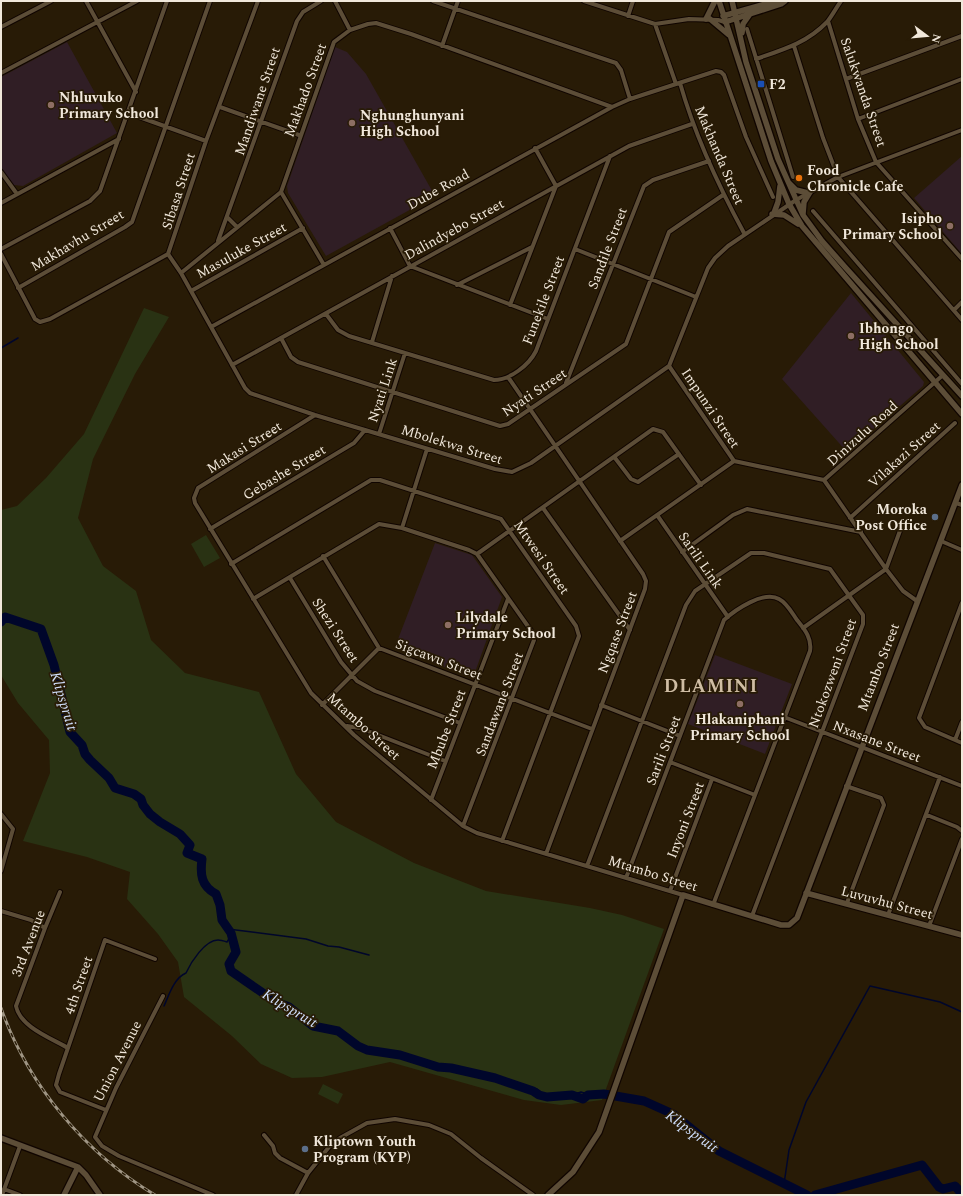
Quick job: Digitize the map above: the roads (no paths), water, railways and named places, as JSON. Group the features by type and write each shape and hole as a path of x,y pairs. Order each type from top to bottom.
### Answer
{"street":[{"path":"1,27 51,1"},
{"path":"86,1 136,92"},
{"path":"1,73 137,1"},
{"path":"1,249 94,198 102,186 167,1"},
{"name":"Makhavhu Street","path":"18,288 132,222 210,1"},
{"name":"Sibasa Street","path":"168,254 206,141 220,107 258,1"},
{"name":"Mandiwane Street","path":"218,242 228,218 300,16 321,1"},
{"path":"335,1 350,30"},
{"path":"432,1 616,63 621,70 630,99"},
{"path":"442,46 458,1"},
{"path":"584,1 655,24 722,19 750,14 781,2"},
{"path":"628,16 633,1"},
{"path":"708,19 715,1"},
{"path":"719,1 722,19 730,36 780,184 789,204 802,226 962,414"},
{"path":"733,1 744,11"},
{"path":"733,1 743,49 778,159 786,180 803,215 831,251 962,396"},
{"path":"756,58 794,46 810,36 828,21 841,1"},
{"path":"736,16 744,11 781,2"},
{"path":"743,49 743,24 750,14"},
{"path":"708,19 730,36"},
{"name":"Salukwanda Street","path":"828,21 858,119 876,162 962,259"},
{"name":"Makhado Street","path":"281,192 299,135 334,42 350,30 368,24 376,24 442,46 612,107"},
{"name":"Makhanda Street","path":"655,24 692,124 723,195 744,233"},
{"path":"747,29 793,177"},
{"path":"846,79 962,36"},
{"path":"794,46 823,138 838,177 962,320"},
{"name":"Dube Road","path":"211,327 612,107 630,99 716,71 723,73 746,137 773,197"},
{"path":"858,119 962,79"},
{"path":"220,107 261,123 299,135"},
{"path":"128,113 206,141"},
{"name":"Dalindyebo Street","path":"232,365 629,146 692,124"},
{"path":"670,366 708,268 715,258 744,233 773,213 838,177 962,130"},
{"path":"1,203 119,139"},
{"path":"510,304 556,186 535,148"},
{"name":"Funekile Street","path":"508,377 533,357 610,156"},
{"name":"Sandile Street","path":"566,384 640,193 646,183 709,161"},
{"path":"1,172 18,194"},
{"path":"786,180 796,190 809,193"},
{"path":"773,213 778,202 780,184"},
{"path":"181,273 281,192 324,265"},
{"path":"803,215 804,202 809,193"},
{"name":"Nyati Street","path":"281,338 291,356 298,362 500,426 508,424 626,344 669,232 723,195"},
{"path":"813,211 962,384"},
{"path":"773,213 789,217 802,226"},
{"path":"228,218 237,227"},
{"name":"Masuluke Street","path":"191,291 302,228"},
{"path":"390,228 410,266 548,319"},
{"path":"457,285 532,247"},
{"path":"575,249 696,297"},
{"path":"1,254 35,319 42,322 168,254"},
{"name":"Mbolekwa Street","path":"168,254 181,273 245,388 250,393 316,415 495,469 512,472 524,467 670,366"},
{"path":"372,342 392,276"},
{"path":"954,310 962,302"},
{"path":"326,314 338,330 349,336 494,380 500,380 508,377"},
{"name":"Nyati Link","path":"379,434 405,353"},
{"name":"Impunzi Street","path":"670,366 734,461"},
{"name":"Dinizulu Road","path":"734,461 824,480 943,375"},
{"name":"Ngqase Street","path":"508,377 643,574 646,581 645,590 546,854"},
{"name":"Makasi Street","path":"195,503 194,494 198,488 316,415"},
{"name":"Vilakazi Street","path":"850,518 954,423"},
{"path":"253,599 374,526 383,524 402,528 478,554 615,458 653,429 663,432 701,484"},
{"name":"Gebashe Street","path":"210,529 354,443 365,430"},
{"path":"402,528 427,449"},
{"path":"615,458 631,479 638,482 679,454"},
{"path":"620,541 734,461"},
{"name":"Mtwesi Street","path":"231,564 371,480 380,480 414,490 496,516 501,519 579,630 577,644 502,841"},
{"path":"824,480 886,569 903,591 917,601"},
{"name":"Mtambo Street","path":"195,503 302,679 322,705 334,718 346,726 354,735 464,826 502,841 781,925 791,924 797,918 861,746 962,485"},
{"path":"956,503 962,505"},
{"path":"543,508 630,630"},
{"path":"682,552 733,515 747,508 861,532"},
{"name":"Sarili Link","path":"657,515 728,617"},
{"path":"803,628 886,569 901,528"},
{"path":"941,541 962,550"},
{"name":"Ntokozweni Street","path":"587,866 688,600 705,584 751,553 759,552 827,568 834,574 863,614 863,624 752,916"},
{"name":"Sandawane Street","path":"464,826 534,640 532,632 478,554"},
{"name":"Sigcawu Street","path":"324,556 379,648 512,700 592,729"},
{"name":"Shezi Street","path":"290,578 334,651 352,676 361,684 375,691 460,723"},
{"name":"Sarili Street","path":"626,878 724,620 759,597 773,596 784,603 803,628 810,642 810,651 713,905"},
{"name":"Mbube Street","path":"431,800 474,684 508,599"},
{"path":"962,603 919,716 923,725 962,742"},
{"path":"322,705 379,648"},
{"path":"601,705 680,736"},
{"name":"Nxasane Street","path":"784,717 962,786"},
{"path":"955,740 962,722"},
{"path":"346,726 360,728 445,761"},
{"path":"670,762 755,795"},
{"path":"888,915 927,815 940,777"},
{"name":"Inyoni Street","path":"670,891 712,779"},
{"path":"846,786 881,798 884,805 847,903"},
{"path":"1,814 13,830 1,871"},
{"path":"927,815 957,827 962,831"},
{"path":"929,926 962,839"},
{"name":"3rd Avenue","path":"60,892 45,928 36,956 19,995 16,1009 21,1018 31,1026 68,1048"},
{"name":"Luvuvhu Street","path":"806,893 962,935"},
{"path":"548,1195 573,1172 599,1132 683,895"},
{"path":"1,910 31,920 45,928"},
{"name":"4th Street","path":"106,1110 65,1095 57,1088 58,1074 105,940 155,960"},
{"name":"Union Avenue","path":"163,996 106,1110 95,1137 102,1146 119,1156 213,1195"},
{"path":"296,1195 308,1173 329,1147 354,1129 367,1123 380,1120 405,1120 429,1125 451,1134 481,1158 533,1195"},
{"path":"264,1135 273,1146 275,1153 280,1158 308,1173"},
{"path":"1,1138 78,1167 86,1174 100,1195"},
{"path":"2,1195 20,1146"},
{"path":"64,1195 78,1167"},
{"path":"4,1189 20,1195"}],"waterway":[{"path":"1,348 18,338"},
{"name":"Klipspruit","path":"1,622 5,617 41,629 54,665 70,732 82,745 85,754 109,778 115,788 134,794 141,799 143,805 150,814 180,834 190,845 187,853 202,859 201,870 204,883 216,894 220,905 222,920 231,933 236,952 229,964 231,971 276,1002 289,1007 313,1026 338,1031 358,1046 367,1050 400,1055 438,1067 451,1068 495,1078 547,1097 572,1095 583,1099 588,1095 604,1094 644,1101 673,1114 719,1151 807,1195"},
{"path":"228,929 306,939 328,946 339,947 369,955"},
{"path":"164,1006 175,983 182,975 186,973 199,952 213,941 219,940 227,942 232,934"},
{"path":"784,1184 789,1150 806,1102 870,986 940,1002 962,1012"},
{"name":"Klipspruit","path":"529,1089 537,1089 548,1097"},
{"path":"569,1096 581,1092 590,1095"},
{"name":"Klipspruit","path":"815,1195 922,1165 939,1187 943,1189 955,1186 962,1194"}],"railway":[{"path":"1,1008 12,1036 27,1064 43,1090 62,1115 105,1159 129,1178 155,1195"}],"place":[{"name":"F2","path":"761,84"},
{"name":"Nhluvuko Primary School","path":"51,105"},
{"name":"Nghunghunyani High School","path":"352,123"},
{"name":"Food Chronicle Cafe","path":"799,178"},
{"name":"Isipho Primary School","path":"950,226"},
{"name":"Ibhongo High School","path":"851,336"},
{"name":"Moroka Post Office","path":"935,517"},
{"name":"Lilydale Primary School","path":"448,625"},
{"name":"Hlakaniphani Primary School","path":"740,704"},
{"name":"Kliptown Youth Program (KYP)","path":"305,1149"}],"district":[{"name":"DLAMINI","path":"711,686"}]}
